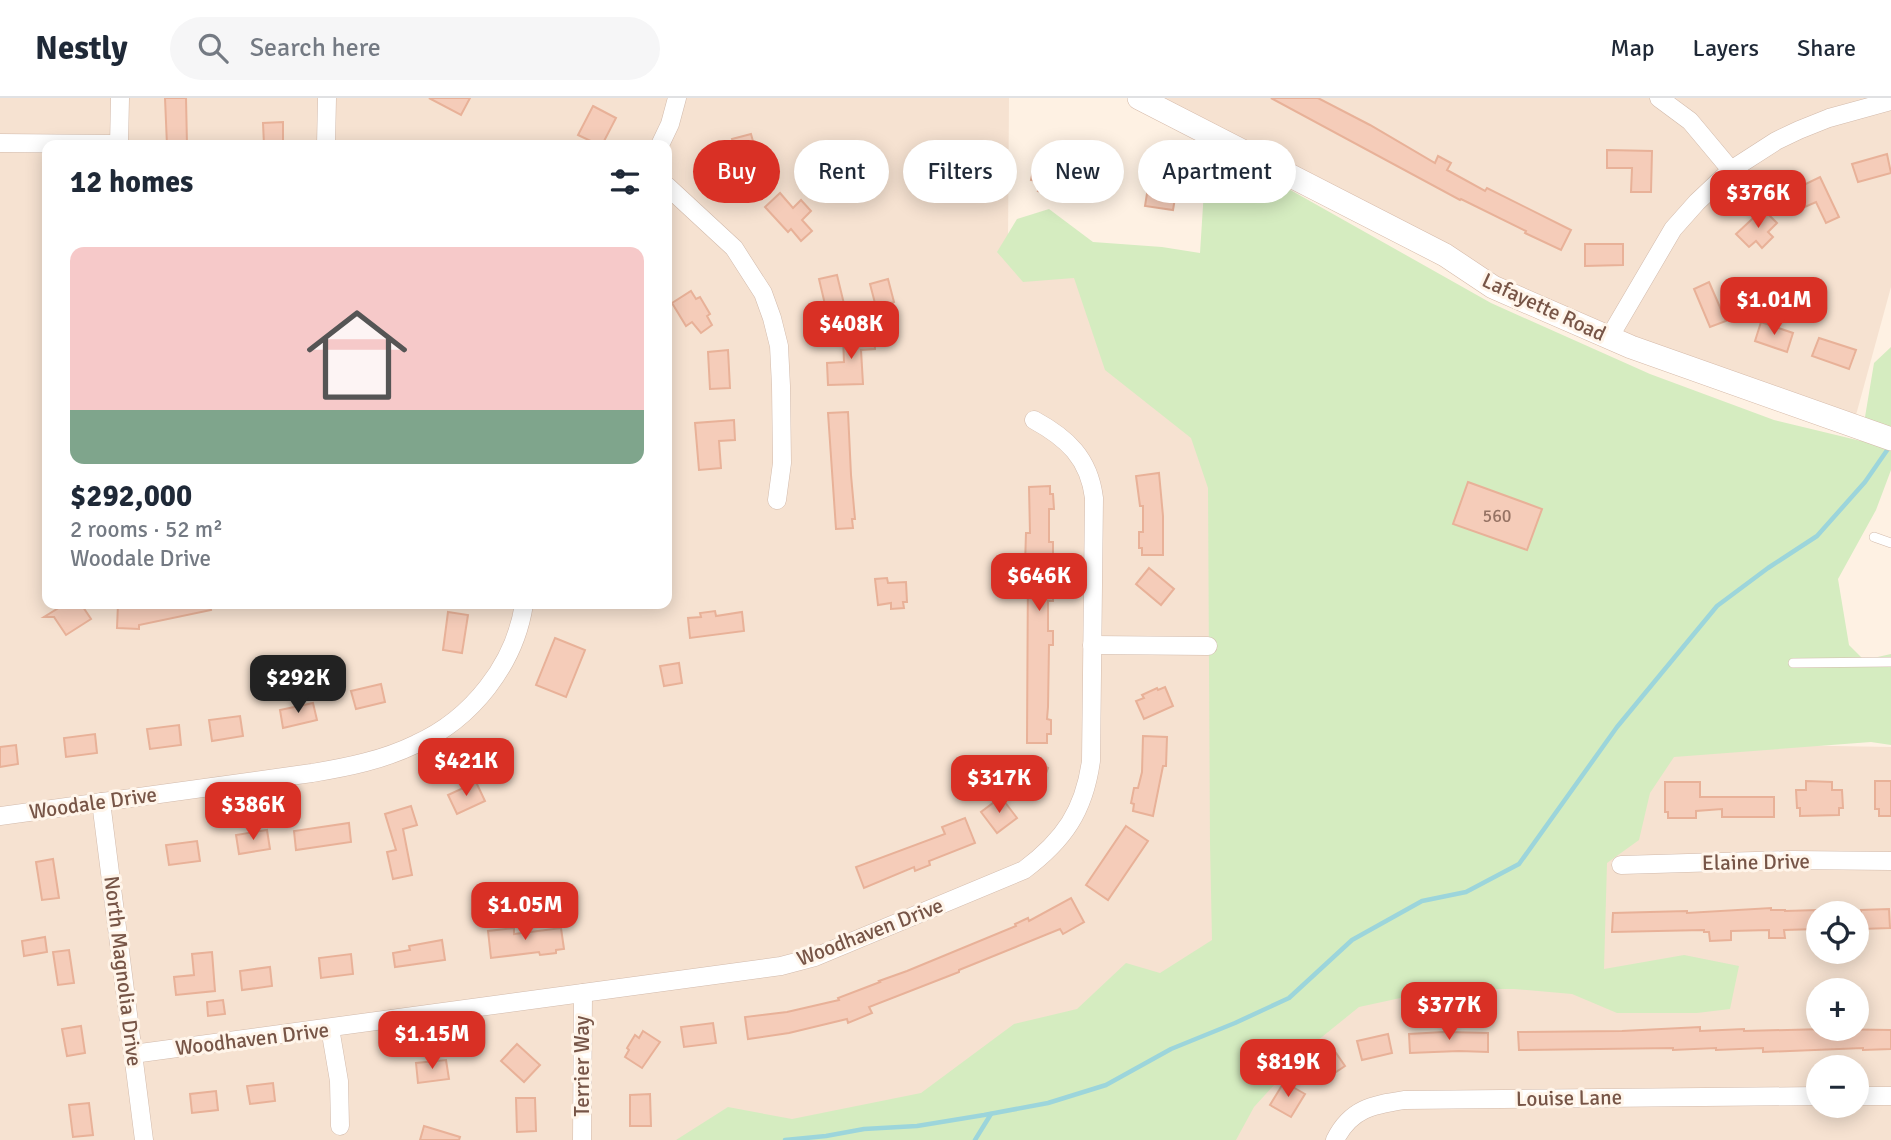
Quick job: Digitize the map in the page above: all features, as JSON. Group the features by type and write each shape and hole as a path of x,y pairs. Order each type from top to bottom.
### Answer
{"main road":[{"name":"Lafayette Road","path":"1139,98 1445,255 1493,287 1609,338 1882,436"}],"street":[{"path":"119,140 120,98"},
{"path":"326,140 327,98"},
{"path":"662,140 677,98"},
{"path":"1659,98 1690,121 1731,170"},
{"path":"1609,338 1673,229 1731,170 1766,147 1829,118 1891,101"},
{"path":"0,143 42,143"},
{"path":"672,191 734,248 763,293 772,318 779,346 781,386 782,463 777,500"},
{"name":"Woodhaven Drive","path":"133,1054 781,966 815,957 1024,870 1053,846 1075,815 1088,785 1091,761 1092,481 1082,460 1073,449 1056,432 1034,419"},
{"name":"Woodale Drive","path":"0,816 324,771 359,765 391,755 443,729 463,713 496,677 508,658 523,609"},
{"path":"1093,645 1208,646"},
{"name":"North Magnolia Drive","path":"101,802 144,1140"},
{"name":"Elaine Drive","path":"1621,865 1792,860 1891,861"},
{"name":"Terrier Way","path":"582,1140 583,993"},
{"path":"330,1028 339,1081 340,1126"},
{"path":"1869,1096 1891,1096"},
{"name":"Louise Lane","path":"1335,1140 1346,1122 1356,1113 1370,1107 1405,1100 1806,1097"}],"lane":[{"path":"1874,537 1891,543"},
{"path":"1793,663 1891,662"}],"shaded area":[{"path":"0,98 1009,98 1009,140 903,140 903,203 1008,203 1008,240 1212,340 1593,840 1673,743 1891,747 1891,1140 0,1140"},
{"path":"1139,98 1891,98 1891,287 1853,426 1631,347 1296,177 1296,140 1222,140"}],"green space":[{"path":"1296,193 1491,303 1650,374 1774,420 1861,441 1874,363 1891,347 1891,470 1876,510 1838,579 1849,645 1864,660 1891,654 1891,745 1871,742 1674,757 1650,793 1639,840 1607,863 1604,969 1684,955 1739,966 1730,1009 1697,1013 1617,1013 1572,994 1514,989 1442,989 1359,1007 1307,1049 1254,1107 1236,1140 676,1140 728,1107 792,1119 921,1093 1014,1024 1077,1009 1126,963 1160,973 1212,940 1208,488 1191,438 1105,370 1074,278 1023,282 997,252 1017,219 1049,209 1093,242 1200,253 1203,203 1296,203"}],"building":[{"path":"165,98 186,98 187,140 167,140"},
{"path":"429,98 470,98 461,115"},
{"path":"1271,98 1318,98 1435,163 1438,156 1451,163 1447,170 1485,191 1487,188 1571,230 1561,250 1460,200"},
{"path":"593,106 616,118 605,140 588,140 578,135"},
{"path":"283,122 283,140 264,140 263,123"},
{"path":"751,134 753,140 732,140"},
{"path":"1607,150 1652,151 1651,192 1631,192 1632,168 1607,168"},
{"path":"1887,154 1891,173 1858,182 1852,164"},
{"path":"1820,177 1839,217 1826,223 1816,202 1798,210 1789,192"},
{"path":"780,193 793,208 798,203 804,203 811,211 802,220 812,231 801,241 791,229 788,232 765,207 769,203 780,203"},
{"path":"1145,203 1174,203 1173,210 1145,206"},
{"path":"1763,209 1777,223 1768,232 1773,237 1762,248 1756,241 1749,247 1736,234"},
{"path":"1585,244 1623,244 1623,265 1585,266"},
{"path":"837,275 845,308 827,313 819,279"},
{"path":"888,279 894,302 876,307 870,284"},
{"path":"1709,282 1726,321 1710,327 1694,289"},
{"path":"691,291 696,299 700,297 710,314 707,316 712,325 701,333 692,322 686,326 672,303"},
{"path":"1761,322 1793,333 1787,352 1755,341"},
{"path":"861,333 874,333 875,349 861,350 863,384 828,385 827,363 844,362 843,337 861,337"},
{"path":"1819,338 1856,350 1849,369 1812,356"},
{"path":"728,350 730,388 710,389 708,352"},
{"path":"848,412 855,519 852,519 853,528 836,529 828,413"},
{"path":"734,420 735,440 719,441 721,468 699,470 695,423"},
{"path":"1159,473 1163,555 1142,555 1139,532 1143,532 1143,506 1140,506 1136,476"},
{"path":"1468,482 1542,509 1527,550 1453,524"},
{"path":"1050,486 1054,509 1049,509 1049,542 1053,542 1053,555 1049,555 1049,585 1053,585 1053,601 1048,601 1048,631 1053,631 1053,645 1049,645 1047,719 1051,720 1051,734 1047,734 1047,743 1027,743 1028,565 1025,565 1026,533 1030,533 1029,487"},
{"path":"1149,568 1174,589 1161,605 1136,584"},
{"path":"887,578 888,583 906,582 907,602 903,602 904,608 891,609 891,603 878,605 875,579"},
{"path":"57,609 84,609 91,619 66,635 54,617 44,617"},
{"path":"118,609 211,609 139,625 139,629 117,628"},
{"path":"715,611 716,616 742,612 744,631 690,638 688,618 701,617 700,613"},
{"path":"448,612 468,615 462,653 443,650"},
{"path":"555,638 585,650 566,697 536,685"},
{"path":"679,663 682,683 664,686 660,666"},
{"path":"381,684 385,702 356,709 351,691"},
{"path":"1165,687 1173,706 1144,719 1136,701 1144,698 1142,695"},
{"path":"313,703 317,720 283,728 280,710"},
{"path":"240,716 243,736 212,741 209,720"},
{"path":"179,725 181,745 150,749 147,729"},
{"path":"95,734 97,753 66,757 64,738"},
{"path":"1143,736 1167,737 1166,766 1163,766 1153,816 1133,811 1134,804 1131,803 1134,788 1138,788 1142,772"},
{"path":"16,745 18,764 0,767 0,747"},
{"path":"1026,757 1045,764 1048,768 1044,779 1040,778 1035,794 1016,787"},
{"path":"1806,781 1832,782 1832,790 1842,790 1843,808 1839,808 1839,815 1800,816 1796,790 1806,790"},
{"path":"1875,781 1891,781 1891,816 1879,816 1879,809 1875,809"},
{"path":"476,782 485,801 457,814 448,795"},
{"path":"1665,782 1700,782 1700,797 1774,797 1774,817 1722,817 1722,809 1696,811 1696,818 1668,818 1668,812 1665,812"},
{"path":"1001,797 1017,818 997,833 981,812"},
{"path":"411,806 417,825 403,829 412,875 393,879 387,852 396,850 385,814"},
{"path":"965,818 975,843 929,861 930,865 915,871 914,867 864,888 856,867 945,834 942,827"},
{"path":"349,823 351,842 296,850 294,831"},
{"path":"1126,826 1148,841 1108,900 1086,885"},
{"path":"267,830 270,849 239,854 236,835"},
{"path":"197,841 200,861 169,865 166,845"},
{"path":"53,859 59,898 42,900 36,862"},
{"path":"1071,898 1084,922 1063,934 1060,929 869,1007 872,1013 848,1023 847,1019 789,1033 748,1039 745,1017 787,1012 839,1000 838,998 1016,926 1015,924 1028,918 1029,921"},
{"path":"1771,908 1806,910 1806,929 1784,930 1785,938 1769,938 1769,930 1731,931 1731,940 1710,941 1709,932 1704,930 1612,932 1613,913 1687,913"},
{"path":"1889,909 1890,928 1869,929 1869,910"},
{"path":"514,928 514,934 561,928 564,949 540,955 539,952 491,958 488,931"},
{"path":"45,937 47,952 24,956 22,941"},
{"path":"442,940 445,960 395,967 393,953 410,950 409,946"},
{"path":"69,950 74,983 58,985 53,952"},
{"path":"212,952 215,991 176,995 174,977 194,975 192,954"},
{"path":"351,954 353,974 321,978 319,958"},
{"path":"270,967 272,986 242,990 240,971"},
{"path":"223,1000 225,1014 208,1016 207,1002"},
{"path":"713,1023 716,1043 684,1047 681,1027"},
{"path":"81,1026 85,1053 67,1056 62,1029"},
{"path":"1700,1027 1700,1031 1806,1029 1806,1041 1869,1041 1869,1030 1891,1030 1891,1049 1763,1052 1763,1048 1519,1050 1518,1032"},
{"path":"643,1031 660,1042 642,1068 625,1057 635,1035 639,1038"},
{"path":"1488,1033 1488,1052 1410,1053 1409,1034"},
{"path":"1388,1034 1392,1053 1362,1060 1357,1041"},
{"path":"517,1044 540,1065 524,1082 501,1061"},
{"path":"1334,1050 1345,1066 1321,1082 1311,1066"},
{"path":"446,1060 449,1079 418,1083 416,1063"},
{"path":"1284,1082 1305,1094 1291,1117 1270,1105"},
{"path":"273,1083 275,1101 250,1104 247,1086"},
{"path":"216,1091 218,1110 192,1113 190,1094"},
{"path":"650,1094 651,1126 630,1126 630,1095"},
{"path":"516,1098 535,1098 536,1131 517,1132"},
{"path":"89,1103 93,1135 73,1137 69,1105"},
{"path":"424,1126 460,1137 459,1140 420,1140"}],"waterway":[{"path":"785,1140 864,1129 917,1126 984,1115 1048,1103 1106,1085 1171,1049 1289,998 1352,940 1422,901 1466,892 1519,864 1617,727 1717,606 1817,536 1865,482 1890,446"},
{"path":"975,1140 991,1114"}]}
